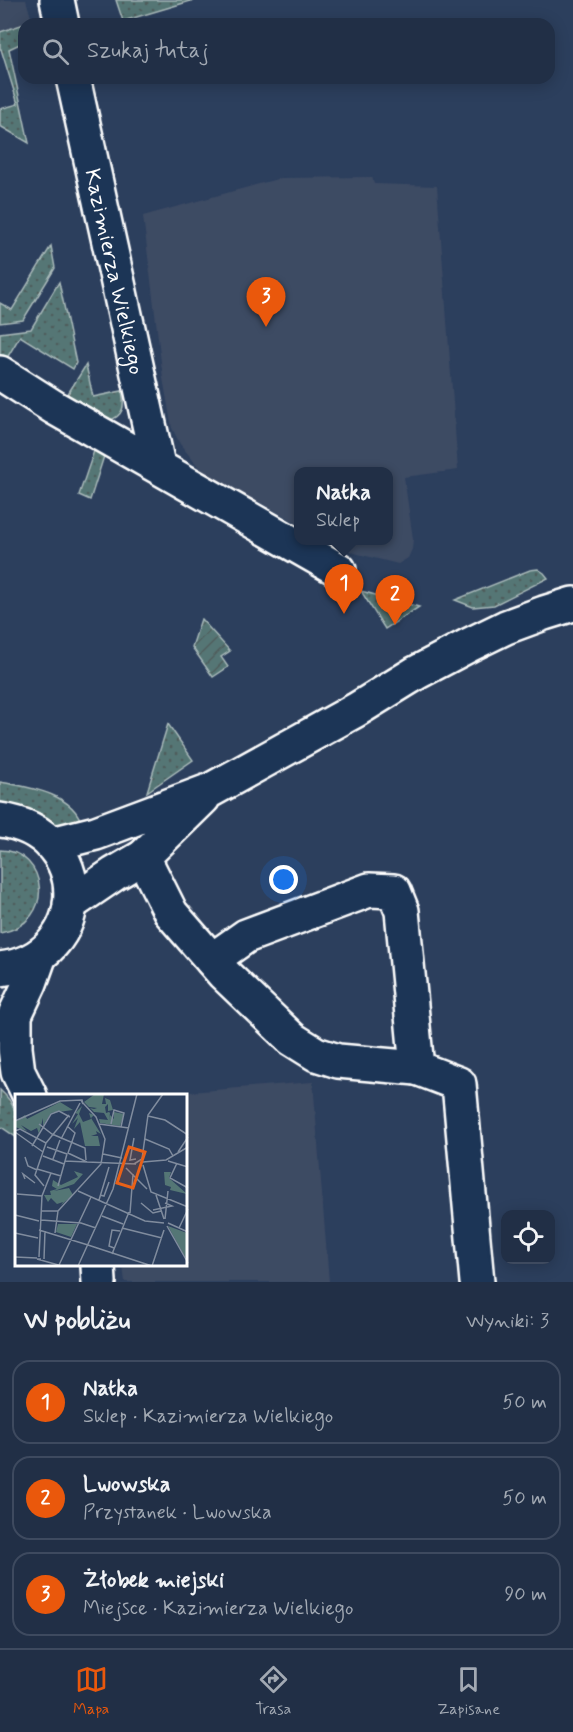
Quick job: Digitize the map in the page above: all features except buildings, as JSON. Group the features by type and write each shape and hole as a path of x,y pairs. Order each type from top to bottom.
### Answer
{"street":[{"path":"57,0 61,18"},
{"name":"Kazimierza Wielkiego","path":"75,84 158,465"},
{"path":"0,373 55,408 294,544"},
{"path":"296,545 339,570"},
{"path":"52,844 96,833 211,790 469,645 506,627 573,604"},
{"path":"70,904 143,857 211,790"},
{"path":"0,820 17,822 36,831 52,844 64,862 70,883 70,904 65,924 55,940 40,955 22,964 0,969"},
{"path":"143,857 171,913 223,973 292,1039 316,1054 338,1061 417,1068 459,1084 477,1282"},
{"path":"212,960 246,936 369,890 394,891 402,911 417,1068"},
{"path":"29,1094 18,1072 7,1003 30,983 40,955"},
{"path":"98,1267 99,1282"}],"shaded area":[{"path":"0,0 26,0 31,18 18,18 18,36 0,42"},
{"path":"372,177 374,184 437,186 458,470 404,477 413,539 408,558 398,564 358,554 335,545 393,545 393,467 294,467 294,521 201,470 180,444 172,428 163,378 143,216 281,178"},
{"path":"313,1082 329,1282 125,1282 123,1267 188,1267 188,1094 178,1094"}],"green space":[{"path":"116,0 194,0 133,18 122,18"},
{"path":"18,26 18,45 9,49 29,143 0,126 0,109 18,104 0,49 0,32"},
{"path":"51,246 55,268 23,320 0,323 0,303 12,310"},
{"path":"59,282 76,363 73,369 20,336 4,363 0,360 0,333 31,329"},
{"path":"86,365 93,397 122,391 122,410 113,419 108,421 64,400"},
{"path":"95,448 105,453 90,500 79,495"},
{"path":"538,569 548,578 494,605 473,607 455,600 530,570"},
{"path":"361,591 419,607 385,629"},
{"path":"201,619 230,651 221,657 228,667 213,677 192,647"},
{"path":"168,724 193,760 147,792"},
{"path":"0,782 36,789 60,799 70,805 82,825 54,823 19,806 0,803"},
{"path":"0,850 16,853 28,862 36,874 39,888 38,902 31,916 19,927 0,933"},
{"path":"0,1090 15,1111 15,1136 0,1126"}],"place":[{"name":"Żłobek miejski","path":"266,327"},
{"name":"Natka","path":"344,614"},
{"name":"Lwowska","path":"395,625"}]}
